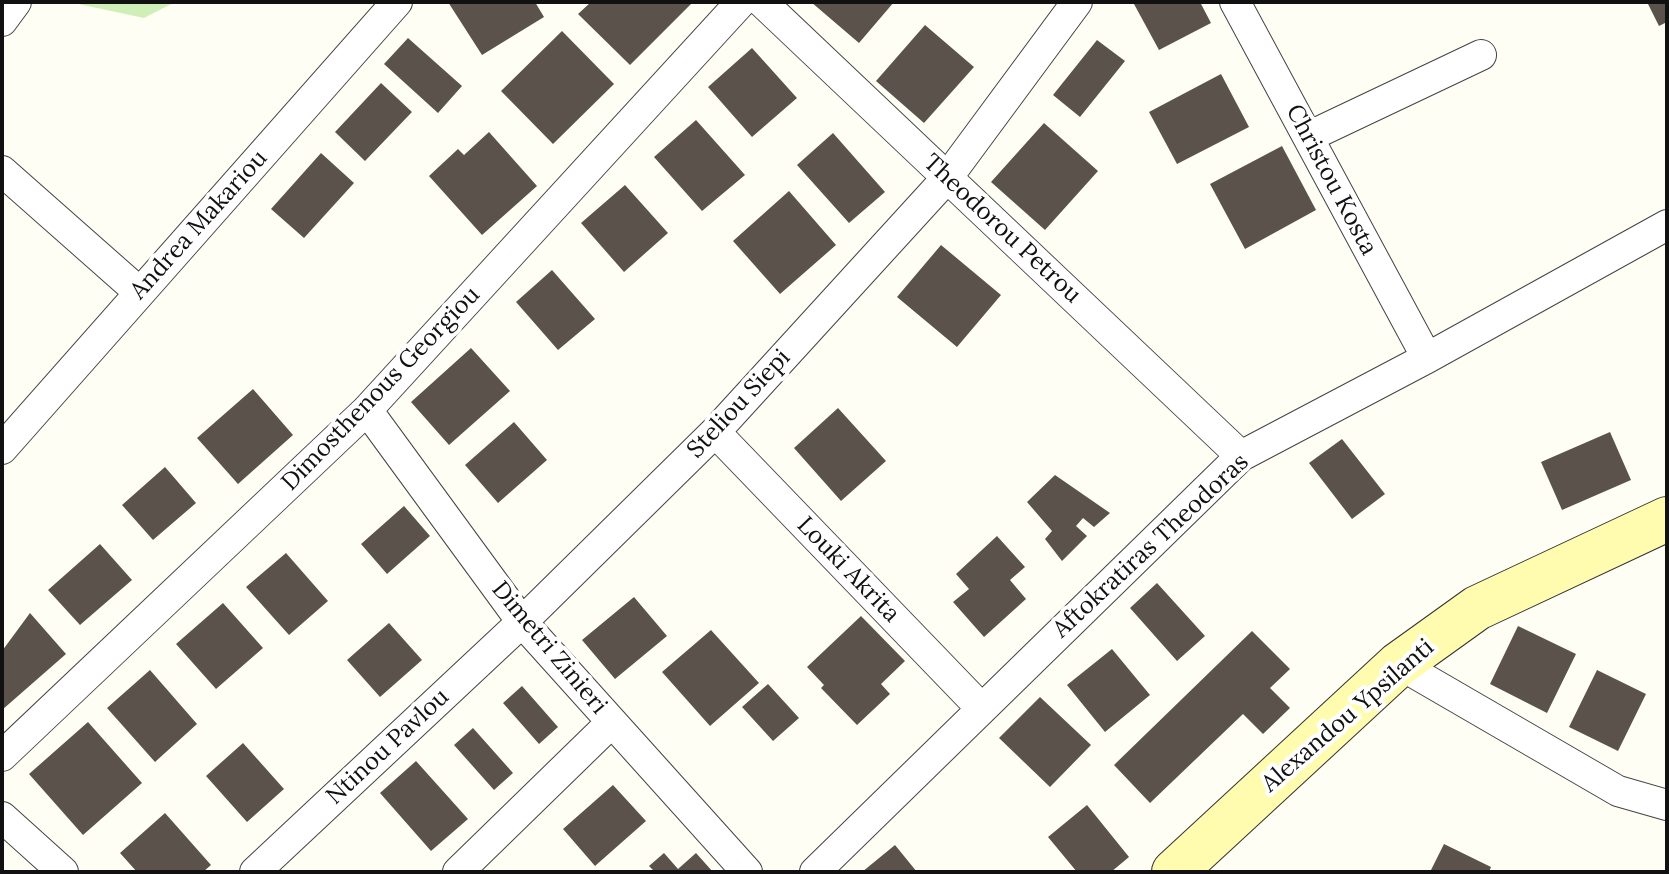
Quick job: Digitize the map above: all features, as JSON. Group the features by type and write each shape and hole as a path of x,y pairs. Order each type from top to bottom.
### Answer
{"main road":[{"name":"Alexandou Ypsilanti","path":"1174,872 1399,664 1477,608 1667,519"}],"street":[{"path":"2,21 16,2"},
{"name":"Andrea Makariou","path":"2,449 397,2"},
{"name":"Dimosthenous Georgiou","path":"2,756 367,410 741,2"},
{"name":"Theodorou Petrou","path":"762,2 1241,456"},
{"name":"Steliou Siepi","path":"522,622 715,432 947,178 1077,2"},
{"name":"Christou Kosta","path":"1235,2 1427,358"},
{"path":"1308,137 1481,55"},
{"path":"2,171 139,292"},
{"name":"Aftokratiras Theodoras","path":"815,872 1241,456 1427,358 1667,225"},
{"name":"Dimetri Zinieri","path":"367,410 522,622 747,872"},
{"name":"Louki Akrita","path":"715,432 982,709"},
{"name":"Ntinou Pavlou","path":"255,872 522,622"},
{"path":"1399,664 1618,791 1667,805"},
{"path":"458,872 612,722"},
{"path":"2,817 63,872"}],"green space":[{"path":"69,2 175,2 144,18"}],"building":[{"path":"448,2 535,2 544,17 482,55"},
{"path":"591,2 693,2 630,65 578,14"},
{"path":"811,2 894,2 859,43"},
{"path":"1200,2 1211,23 1159,50 1134,4"},
{"path":"1647,2 1667,2 1667,22 1659,26"},
{"path":"925,25 974,67 924,123 876,81"},
{"path":"562,31 614,84 553,144 501,91"},
{"path":"408,38 462,86 438,113 384,64"},
{"path":"1097,40 1125,61 1080,117 1053,95"},
{"path":"752,48 797,98 752,137 708,87"},
{"path":"1221,74 1249,127 1177,164 1149,112"},
{"path":"381,83 412,112 365,161 335,132"},
{"path":"696,120 745,175 702,211 654,157"},
{"path":"1044,123 1098,171 1045,230 991,182"},
{"path":"489,132 537,186 482,235 429,176 458,149 464,155"},
{"path":"833,133 885,192 849,223 797,165"},
{"path":"1282,146 1316,210 1245,249 1210,184"},
{"path":"321,153 354,183 304,238 271,209"},
{"path":"625,185 668,233 624,272 581,223"},
{"path":"789,191 836,245 780,294 733,241"},
{"path":"941,245 1001,295 957,347 897,297"},
{"path":"552,270 595,319 558,350 516,302"},
{"path":"471,348 510,391 449,445 411,402"},
{"path":"253,389 293,435 238,484 197,438"},
{"path":"838,408 886,461 841,501 794,448"},
{"path":"514,422 547,460 498,503 465,465"},
{"path":"1610,432 1631,480 1562,510 1541,462"},
{"path":"1342,439 1385,494 1352,519 1309,463"},
{"path":"165,467 196,503 153,540 122,505"},
{"path":"1055,475 1110,513 1094,527 1083,518 1076,526 1087,536 1062,561 1045,539 1052,531 1027,502"},
{"path":"404,506 430,536 387,574 361,544"},
{"path":"997,536 1025,567 1010,580 1026,599 984,637 953,602 969,589 956,574"},
{"path":"100,544 132,580 80,625 48,590"},
{"path":"286,553 328,601 289,635 246,587"},
{"path":"1157,583 1205,636 1177,661 1130,608"},
{"path":"634,597 667,636 615,679 582,640"},
{"path":"223,603 263,648 216,689 176,644"},
{"path":"30,613 66,654 2,710 2,651"},
{"path":"861,616 905,661 881,684 890,694 857,725 821,688 824,685 807,667"},
{"path":"389,623 422,660 380,697 347,660"},
{"path":"1518,626 1576,654 1547,713 1490,684"},
{"path":"711,630 759,683 710,726 662,672"},
{"path":"1252,631 1290,669 1270,688 1290,708 1263,734 1243,714 1150,803 1114,765"},
{"path":"1112,649 1150,695 1105,732 1067,685"},
{"path":"150,670 197,724 155,762 107,708"},
{"path":"1597,670 1646,694 1618,751 1569,727"},
{"path":"768,684 799,718 773,741 742,707"},
{"path":"522,686 558,727 539,744 503,703"},
{"path":"1040,697 1091,745 1050,787 999,738"},
{"path":"88,722 142,783 83,835 29,774"},
{"path":"473,728 513,773 494,790 454,745"},
{"path":"243,743 284,789 247,822 206,776"},
{"path":"416,761 468,819 431,851 380,793"},
{"path":"613,785 646,821 595,866 563,829"},
{"path":"1087,805 1129,857 1111,872 1077,872 1048,837"},
{"path":"165,813 211,865 203,872 137,872 120,853"},
{"path":"1444,844 1491,867 1489,872 1430,872"},
{"path":"895,845 917,872 862,872"},
{"path":"664,853 678,869 696,853 713,872 655,872 649,866"}]}
